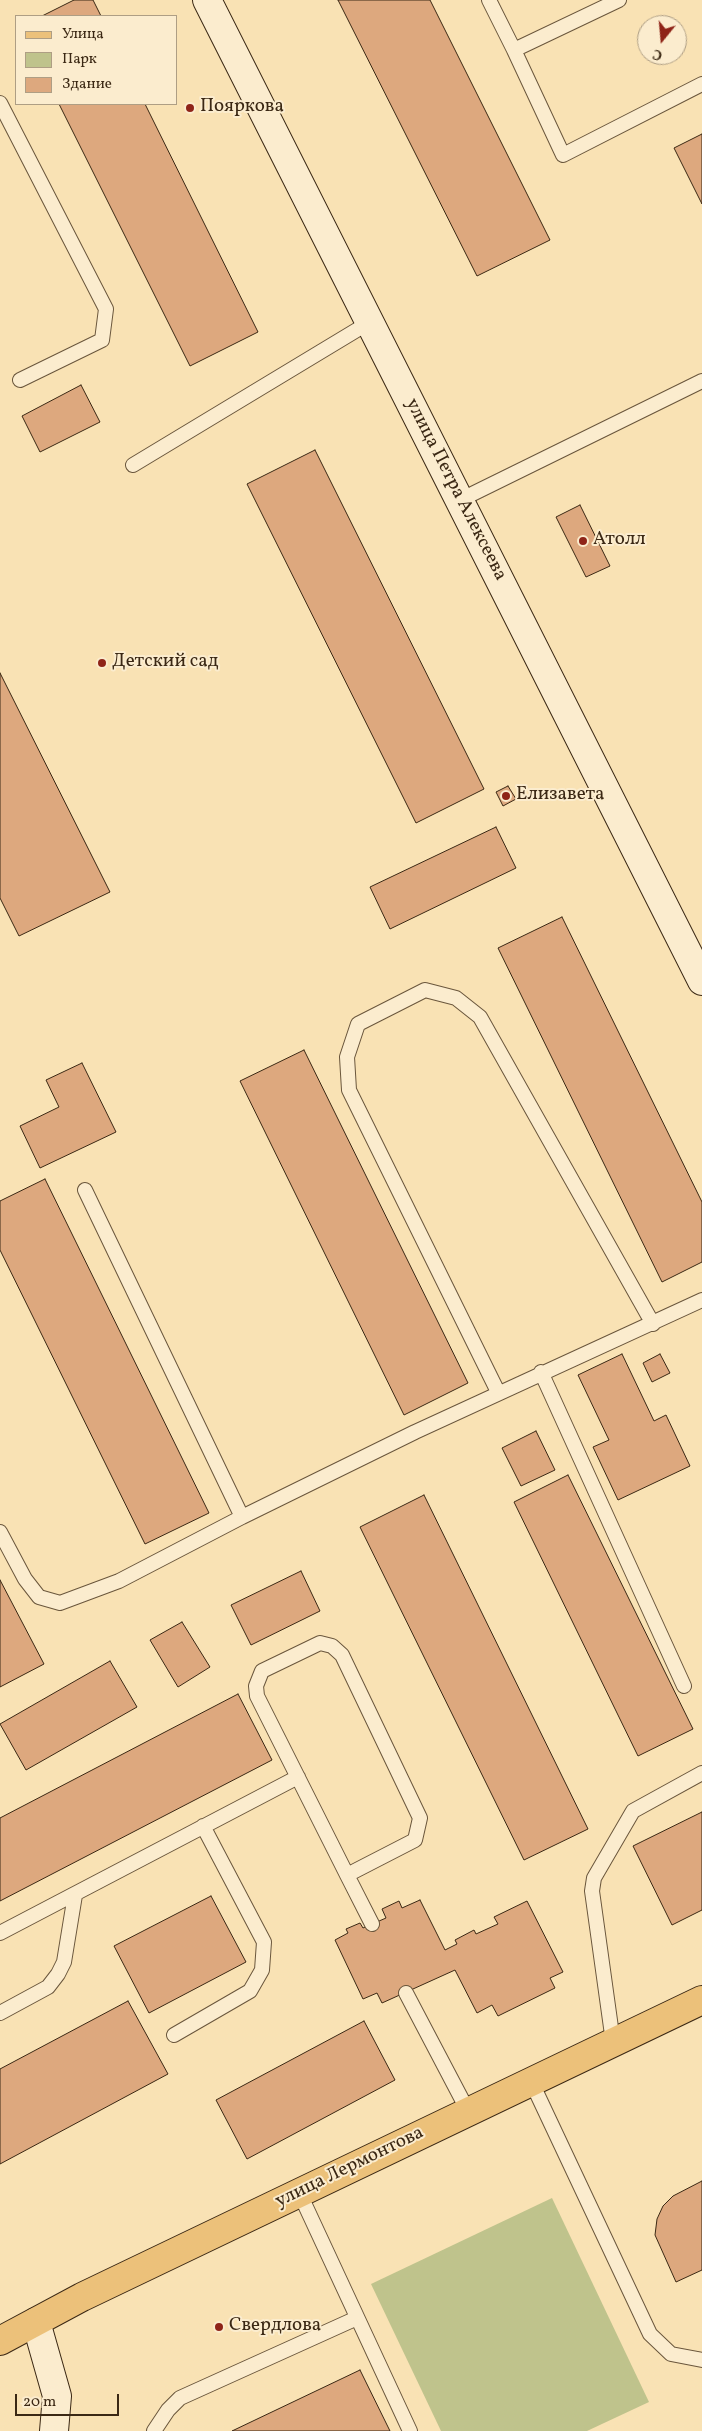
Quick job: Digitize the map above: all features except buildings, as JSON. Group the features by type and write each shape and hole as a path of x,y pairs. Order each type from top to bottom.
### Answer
{"main road":[{"name":"улица Петра Алексеева","path":"207,0 702,981"},
{"name":"улица Лермонтова","path":"0,2341 82,2297 702,2000"},
{"path":"36,2322 57,2396 54,2431"}],"lane":[{"path":"489,0 563,155 702,84"},
{"path":"514,50 619,0"},
{"path":"0,103 106,309 102,340 20,380"},
{"path":"133,466 370,322"},
{"path":"460,500 702,381"},
{"path":"498,1392 349,1090 347,1056 358,1024 425,990 456,998 480,1017 653,1324"},
{"path":"85,1190 242,1517"},
{"path":"0,1532 25,1579 39,1597 60,1603 119,1581 242,1517 498,1392 653,1324 702,1300"},
{"path":"541,1372 684,1686"},
{"path":"347,1875 415,1840 420,1818 342,1655 332,1646 320,1643 262,1671 256,1686 257,1696 347,1875 372,1924"},
{"path":"613,2042 592,1891 594,1878 633,1811 702,1773"},
{"path":"0,1933 298,1777"},
{"path":"174,2036 250,1991 262,1970 264,1942 203,1826"},
{"path":"0,2013 48,1987 58,1974 64,1962 75,1895"},
{"path":"406,1993 468,2111"},
{"path":"531,2081 650,2334 671,2354 702,2360"},
{"path":"299,2192 410,2431"},
{"path":"154,2431 168,2410 180,2398 357,2318"}],"green space":[{"path":"552,2198 649,2402 587,2431 441,2431 371,2284"}],"place":[{"name":"Пояркова","path":"190,108"},
{"name":"Атолл","path":"583,541"},
{"name":"Детский сад","path":"102,663"},
{"name":"Елизавета","path":"506,796"},
{"name":"Свердлова","path":"219,2327"}]}
